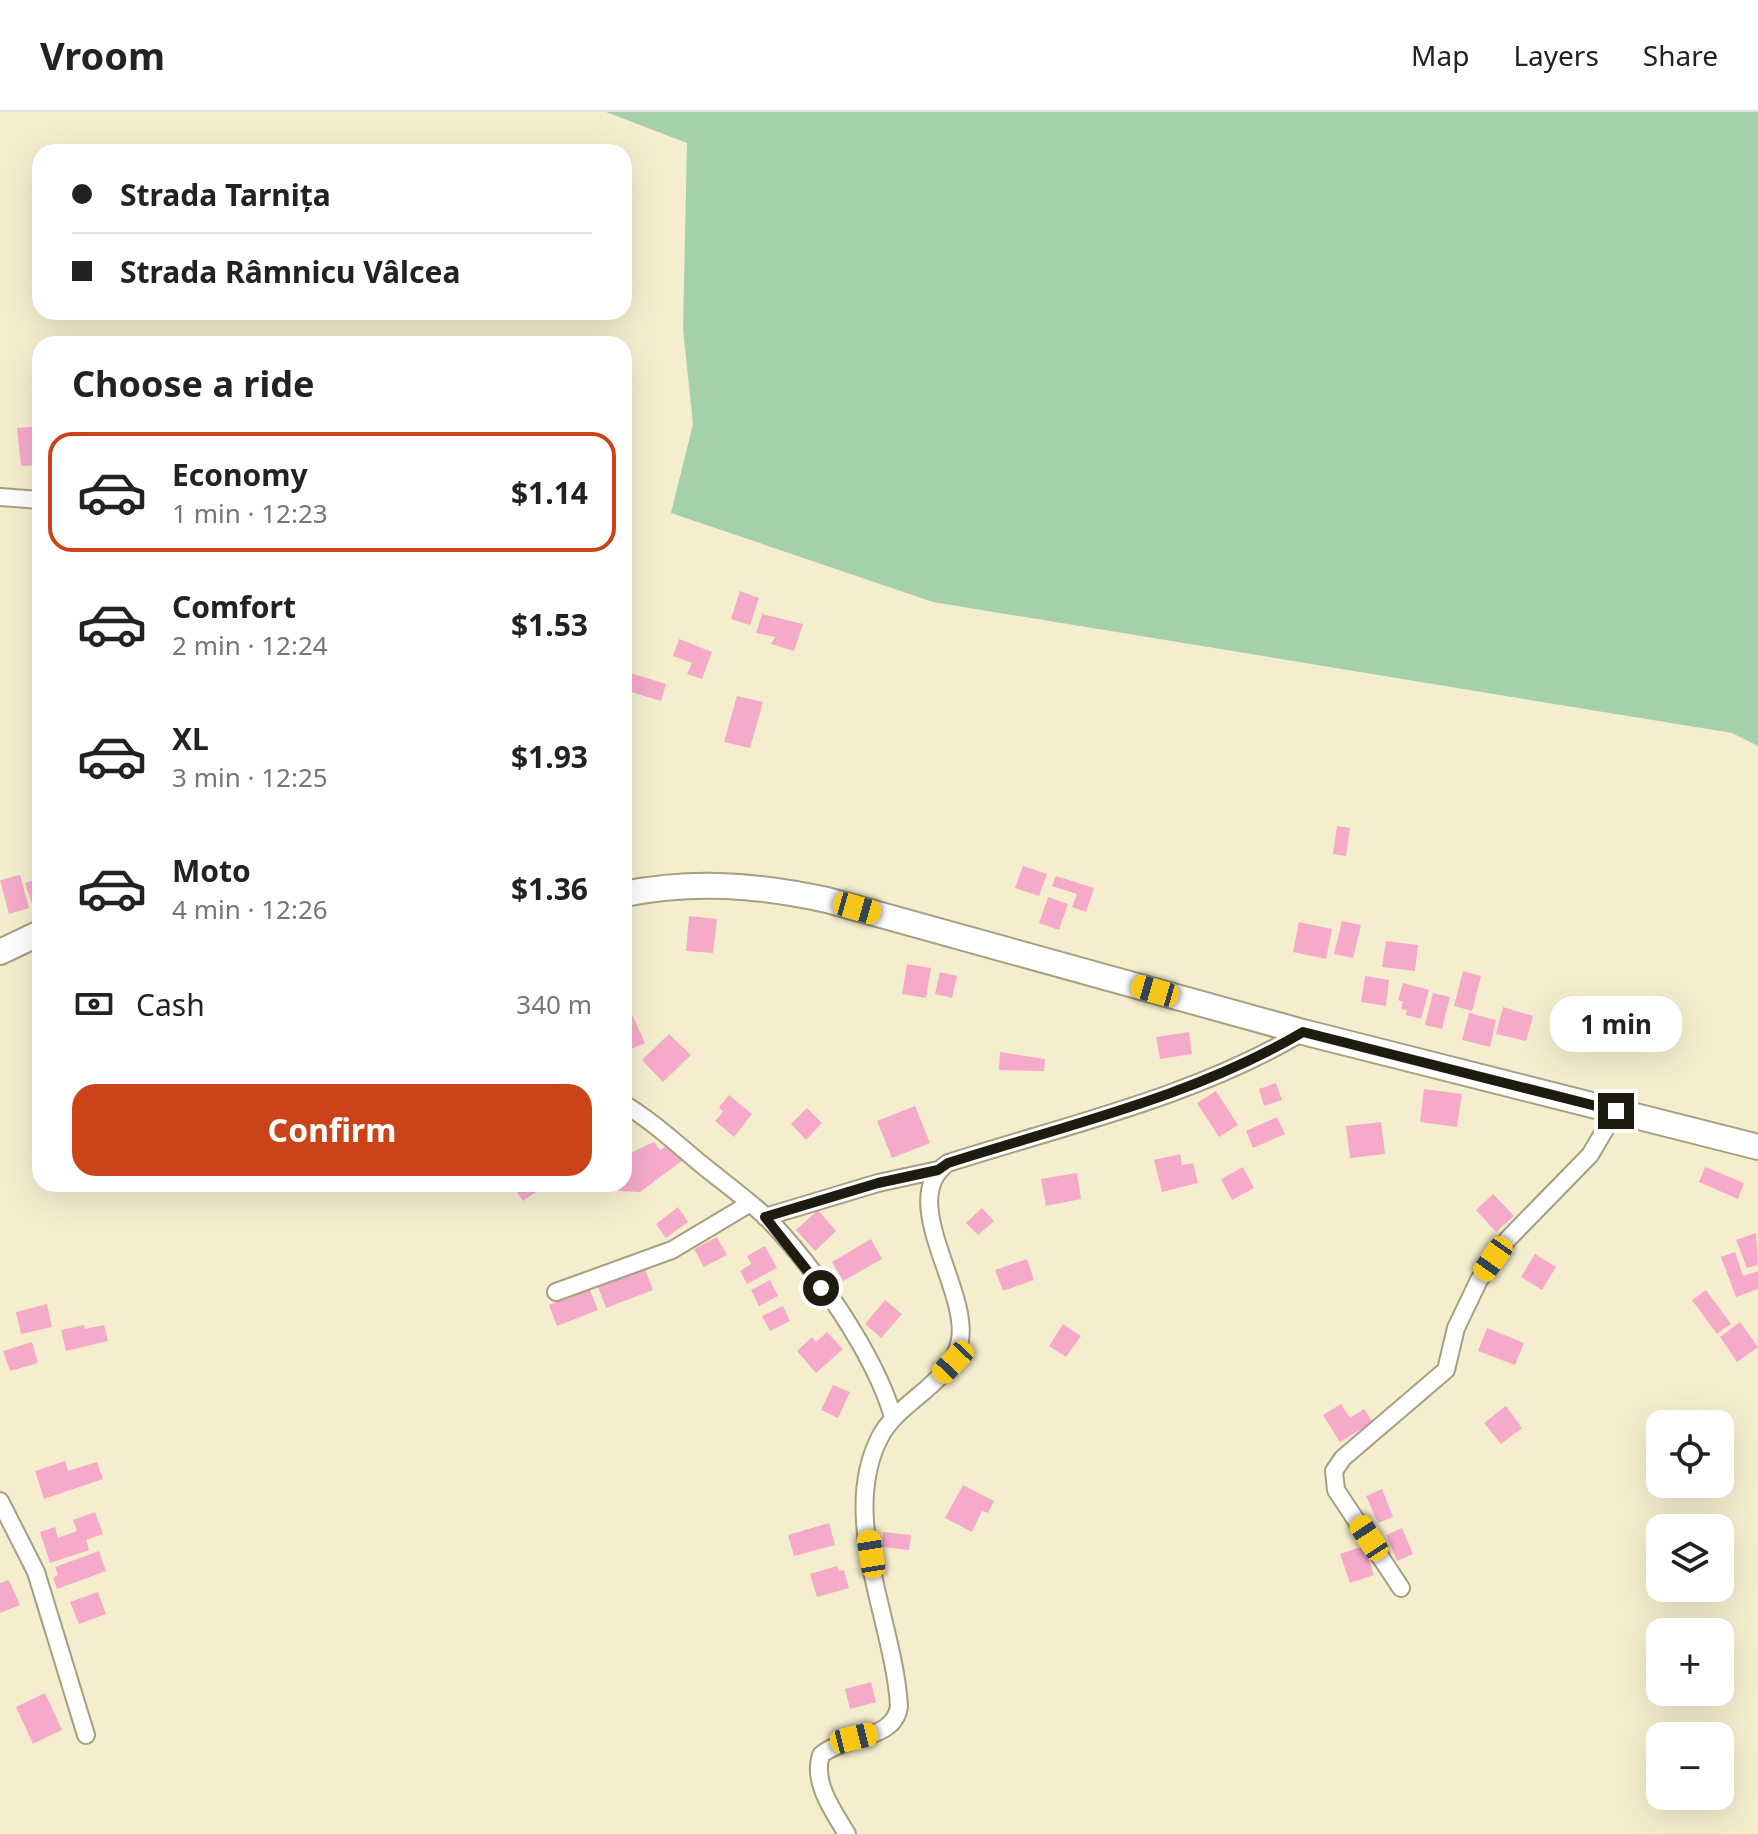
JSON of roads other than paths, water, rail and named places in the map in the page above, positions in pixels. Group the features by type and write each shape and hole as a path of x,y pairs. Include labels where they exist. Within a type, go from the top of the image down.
{"main road":[{"path":"632,893 709,884 791,892 1303,1032 1758,1147"},
{"path":"0,952 32,937"}],"street":[{"path":"0,497 32,499"},
{"path":"765,1217 878,1183 938,1170 948,1163 1179,1090 1270,1052 1303,1032"},
{"path":"632,1109 765,1217 790,1244 876,1368 893,1417"},
{"path":"1401,1588 1336,1490 1334,1471 1343,1458 1446,1370 1456,1328 1479,1280 1508,1239 1590,1155 1616,1111"},
{"path":"847,1834 822,1787 818,1772 821,1755 854,1738 888,1728 897,1717 899,1706 863,1498 872,1455 893,1417 953,1362 960,1339 959,1305 932,1223 927,1195 938,1170"},
{"path":"556,1292 672,1250 749,1204"},
{"path":"0,1501 36,1572 86,1735"}]}
